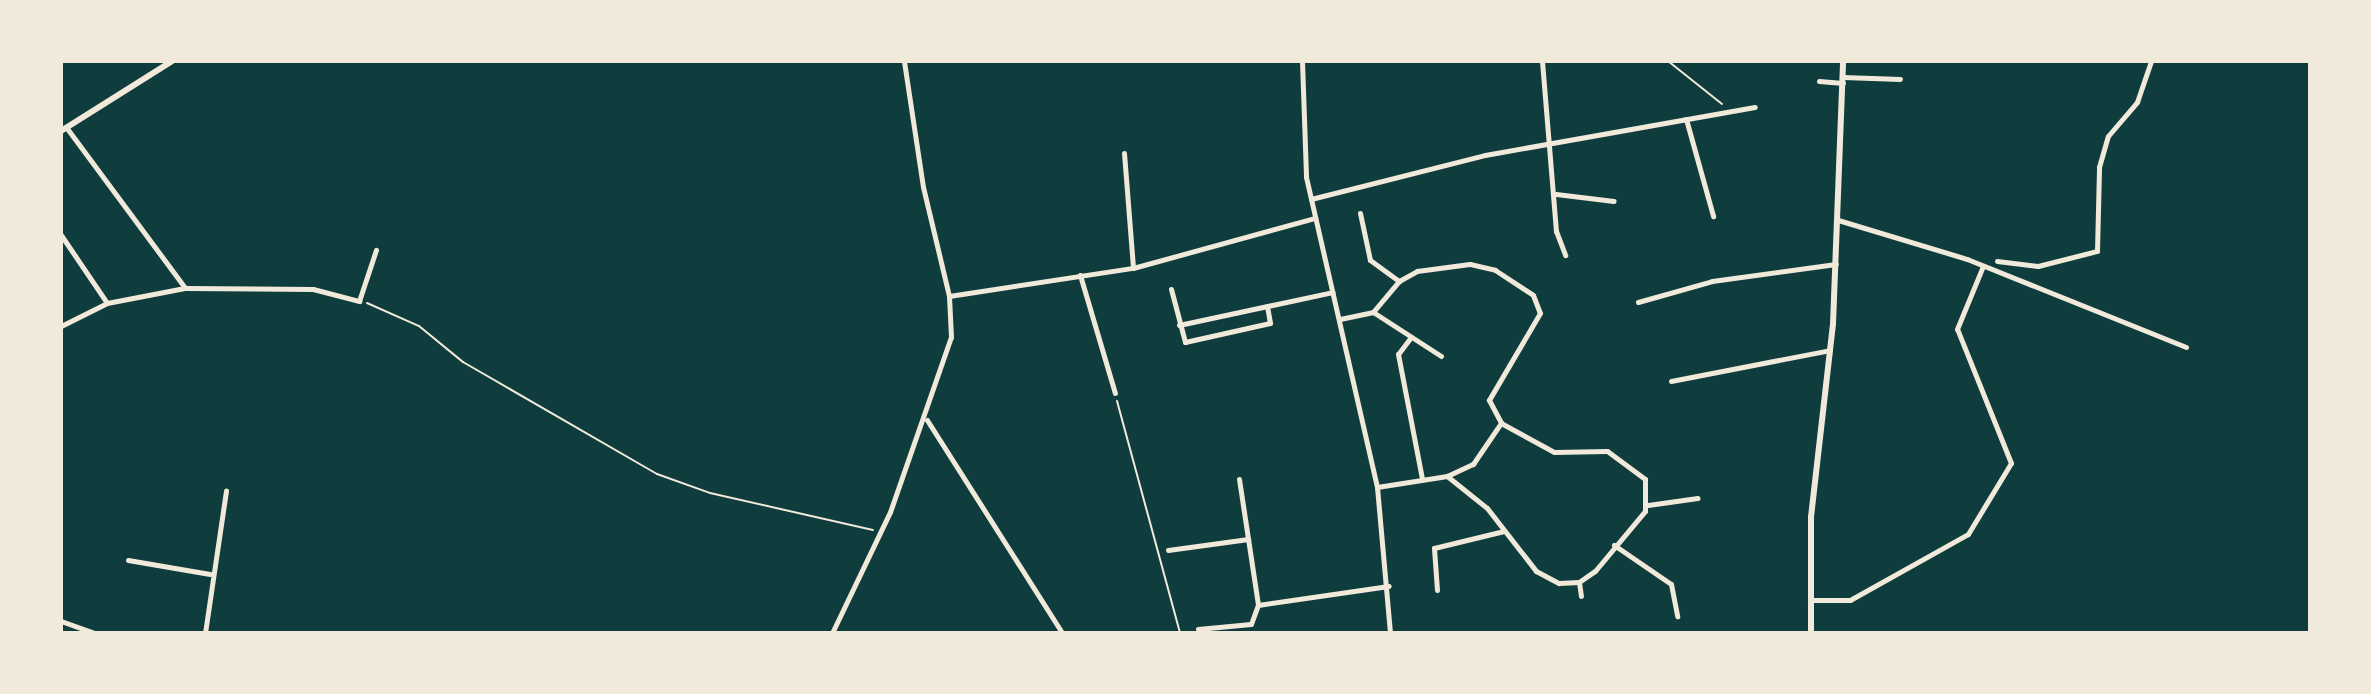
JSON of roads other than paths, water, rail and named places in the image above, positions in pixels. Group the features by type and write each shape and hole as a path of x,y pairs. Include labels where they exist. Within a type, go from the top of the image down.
{"street":[{"path":"172,61 64,129 185,288"},
{"path":"832,633 882,532 927,420 951,337 949,296 923,187 904,61"},
{"path":"1302,61 1311,199 1377,487 1389,586 1390,633"},
{"path":"1542,61 1556,194 1556,231 1565,255"},
{"path":"1811,633 1814,470 1836,264 1843,61"},
{"path":"1997,261 2038,266 2097,250 2102,157 2108,136 2137,102 2151,61"},
{"path":"1819,82 1900,79"},
{"path":"1311,199 1550,144 1755,107"},
{"path":"1686,119 1713,216"},
{"path":"1124,153 1133,268"},
{"path":"1556,194 1614,201"},
{"path":"1360,213 1370,260 1399,281"},
{"path":"949,296 1133,268 1315,218"},
{"path":"1838,220 1983,266 2186,347"},
{"path":"61,235 107,303"},
{"path":"61,327 107,303 185,288 313,289 359,301 376,250"},
{"path":"1340,319 1373,312 1399,281 1417,271 1470,264 1494,270 1532,295 1538,323 1489,400 1501,423 1554,452 1607,451 1645,479 1648,505"},
{"path":"1638,302 1712,281 1836,264"},
{"path":"1810,600 1850,600 1968,534 2011,463 1957,329 1983,266"},
{"path":"1080,275 1115,393"},
{"path":"1171,289 1185,342 1270,323 1267,306"},
{"path":"1180,325 1334,292"},
{"path":"1373,312 1441,356"},
{"path":"1411,337 1398,354 1422,479"},
{"path":"1671,381 1829,349"},
{"path":"927,420 1062,633"},
{"path":"1377,487 1447,476 1473,464 1501,423"},
{"path":"1447,476 1504,531 1536,571 1559,583 1579,582 1648,505 1698,498"},
{"path":"1198,629 1251,624 1258,605 1240,479"},
{"path":"205,633 210,574 226,491"},
{"path":"1437,590 1434,548 1504,531"},
{"path":"1168,550 1248,539"},
{"path":"1614,545 1671,584 1677,616"},
{"path":"128,560 210,574"},
{"path":"1579,582 1581,596"},
{"path":"1258,605 1389,586"},
{"path":"61,621 94,633"}]}
